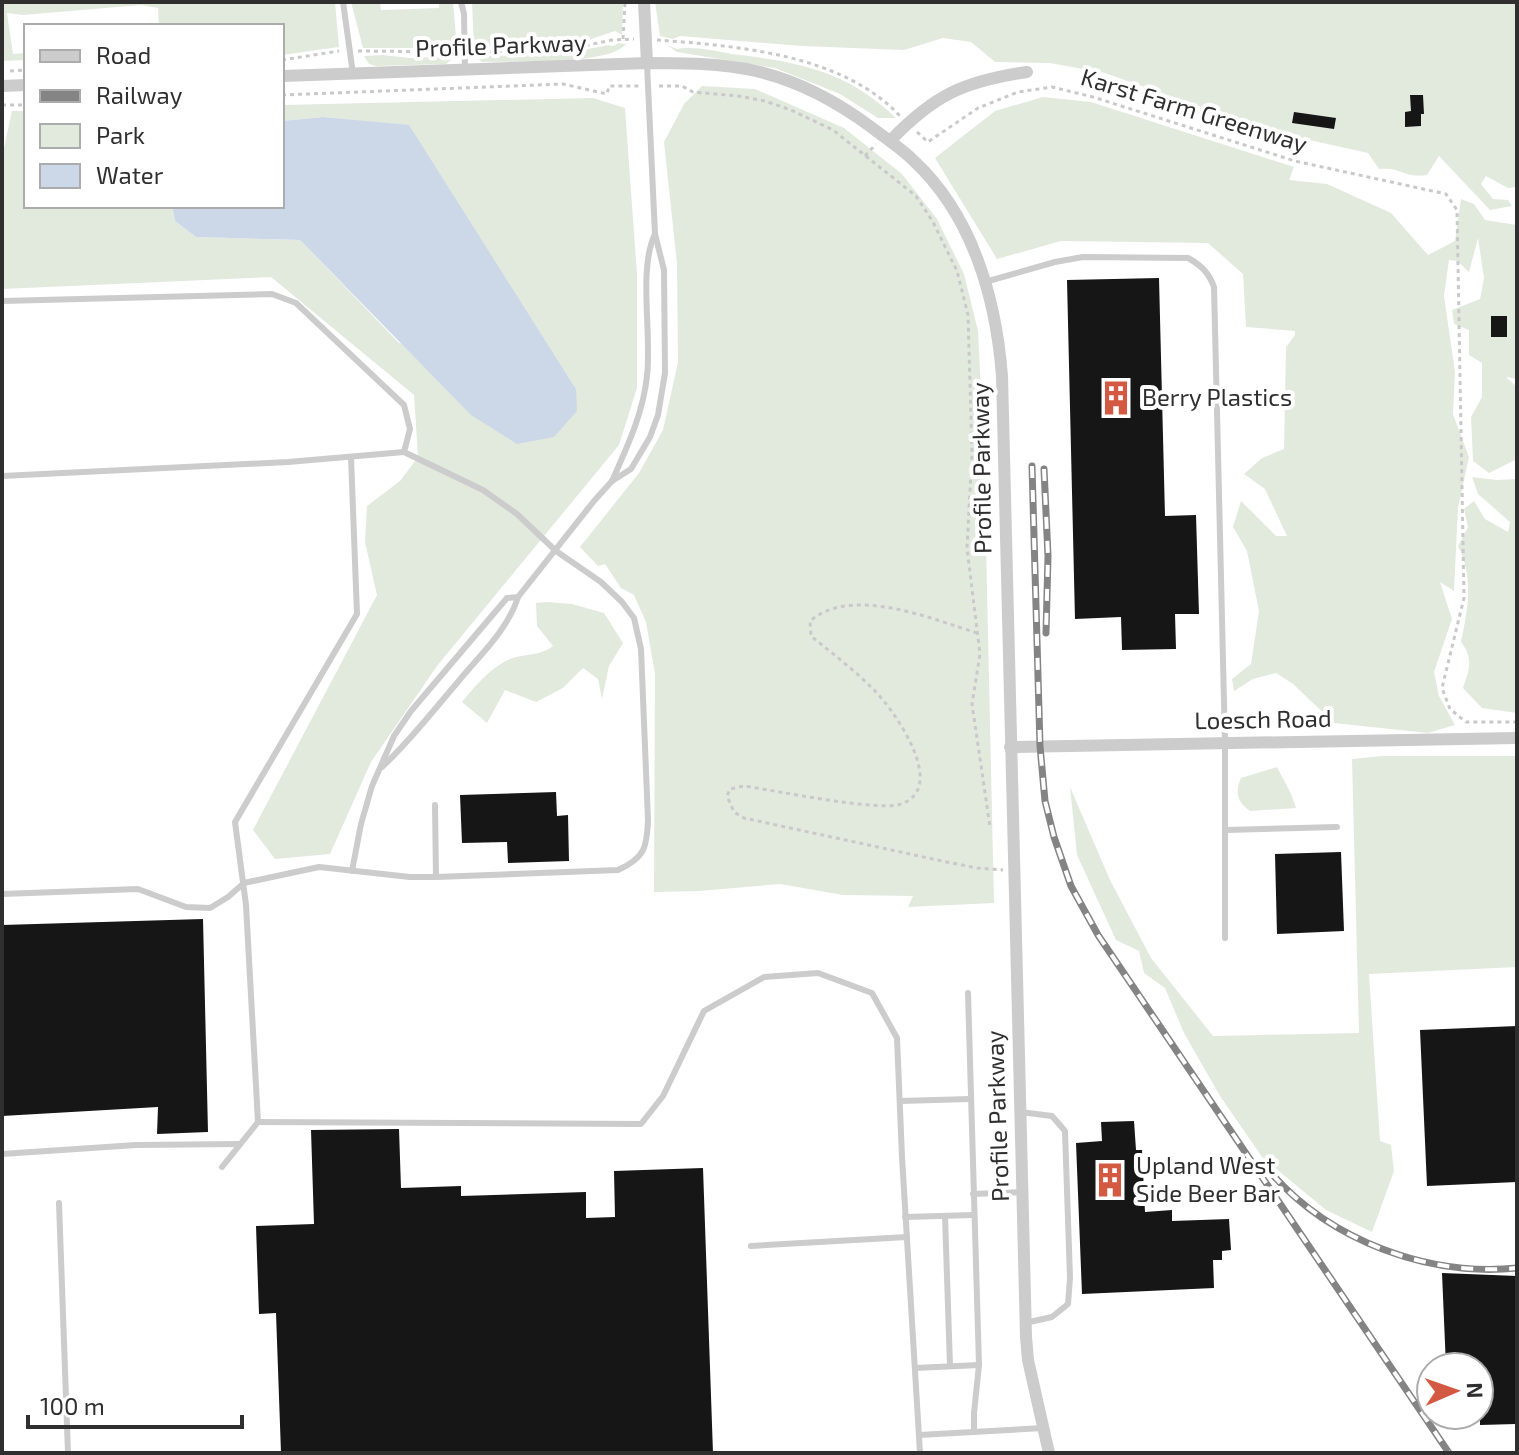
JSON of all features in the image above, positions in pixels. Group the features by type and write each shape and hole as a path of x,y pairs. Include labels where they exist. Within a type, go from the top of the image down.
{"street":[{"path":"644,2 647,63"},
{"name":"Profile Parkway","path":"284,76 647,63 698,63 755,71 808,87 848,110 915,161 953,210 973,248 996,319 1002,376 1025,1323 1028,1360 1049,1453"},
{"path":"890,141 907,123 946,93 984,80 1027,72"},
{"path":"2,86 24,85"},
{"name":"Loesch Road","path":"1010,747 1517,738"}],"lane":[{"path":"343,2 353,74"},
{"path":"461,2 465,70"},
{"path":"612,481 631,469 650,437 665,373 664,270 655,234 647,63"},
{"path":"352,871 372,786 382,767 488,646 514,612 518,597 612,481 643,403 649,342 648,248 655,234"},
{"path":"985,282 1083,257 1188,258 1198,263 1211,278 1214,287 1225,743 1225,938"},
{"path":"2,301 188,295 283,296 296,303 404,405 410,429 404,452"},
{"path":"2,476 404,452 483,490 517,514 556,551 601,582 634,618 641,649 647,841 641,856 618,870 436,877 319,867 244,883 210,908 186,907 138,889 2,894"},
{"path":"222,1167 258,1122 244,883 235,822 357,614 351,457"},
{"path":"382,767 385,752 411,711 507,598 518,597"},
{"path":"435,805 436,877"},
{"path":"1225,830 1337,827"},
{"path":"258,1122 641,1124 663,1096 704,1011 764,977 818,973 872,993 897,1038 920,1453"},
{"path":"968,993 979,1365 974,1432"},
{"path":"900,1101 970,1099"},
{"path":"1020,1112 1052,1116 1065,1131 1070,1278 1068,1304 1052,1317 1025,1323"},
{"path":"2,1154 136,1145 240,1144"},
{"path":"973,1194 1022,1192"},
{"path":"59,1203 68,1453"},
{"path":"905,1217 973,1215"},
{"path":"945,1216 950,1366"},
{"path":"751,1246 907,1237"},
{"path":"915,1368 979,1365"},
{"path":"919,1435 1043,1428"}],"path":[{"path":"623,39 625,2"},
{"name":"Karst Farm Greenway","path":"284,60 333,51 564,50 623,39 646,39 778,55 807,62 858,84 893,108 928,142 978,108 1018,92 1052,87 1295,161 1446,194 1457,210 1464,598 1442,688 1450,709 1466,722 1517,722"},
{"path":"2,71 24,70"},
{"path":"284,95 563,84 607,94"},
{"path":"686,90 765,101 833,130 916,196 933,222 957,271 968,315 972,453 967,548 980,654 972,704 990,827"},
{"path":"2,105 24,105"},
{"path":"977,633 884,606 836,609 818,614 810,621 811,636 876,692 914,749 922,777 917,792 901,804 875,806 744,786 730,789 727,796 734,812 744,818 977,868 1013,870"}],"green space":[{"path":"2,2 335,2 339,47 284,55 284,24 159,24 158,8 141,5 23,15 7,13 13,54 24,53 24,60 2,61"},
{"path":"351,2 380,2 381,10 439,8 439,2 453,2 457,48 363,48"},
{"path":"472,2 623,2 622,35 615,31 573,45 474,48"},
{"path":"655,2 1517,2 1517,187 1508,188 1486,176 1481,184 1493,199 1508,200 1512,206 1490,210 1439,156 1427,175 1379,169 1368,153 1269,131 1105,73 1050,63 995,62 971,42 943,38 904,50 680,36 673,39 660,36"},
{"path":"626,44 616,51 581,59 482,62 476,56 556,55"},
{"path":"667,45 677,49 704,49 779,61 820,71 859,89 896,118 878,118 840,94 775,68 677,52"},
{"path":"364,56 410,58 455,56 446,64 376,66 369,64"},
{"path":"702,86 755,89 844,128 902,174 937,219 964,274 978,331 984,454 994,903 908,907 913,896 843,895 780,884 654,892 655,674 646,622 634,595 621,588 605,564 598,566 580,547 639,473 663,430 678,362 677,264 664,142 684,104"},
{"path":"1043,97 1091,102 1294,167 1289,180 1327,184 1391,213 1428,255 1455,241 1461,199 1474,204 1485,220 1517,225 1517,379 1506,377 1517,387 1517,459 1489,473 1473,461 1471,417 1482,397 1482,363 1469,355 1469,330 1454,324 1452,310 1480,299 1484,278 1478,238 1469,272 1457,261 1449,260 1444,296 1455,372 1453,414 1469,457 1458,508 1454,591 1440,582 1452,619 1434,672 1439,696 1455,725 1428,733 1334,723 1293,684 1276,673 1253,679 1234,691 1232,679 1251,664 1259,611 1247,551 1233,527 1241,501 1276,536 1287,536 1265,489 1244,474 1262,458 1284,449 1286,347 1295,331 1246,327 1243,274 1208,243 1061,241 997,259 935,158 995,111"},
{"path":"593,98 625,108 637,274 637,388 619,445 437,666 371,762 330,854 275,859 253,830 377,595 365,542 367,506 400,481 418,457 414,395 271,277 2,289 2,157 12,111 24,111 24,208 172,208 175,221 196,237 300,240 399,343 576,389 409,126 323,117 284,121 284,105"},
{"path":"1472,477 1517,479 1517,713 1482,708 1463,688 1469,665 1468,654 1461,642 1468,594 1466,570 1458,546 1468,527 1464,509 1474,501 1485,519 1508,532 1510,522 1478,494"},
{"path":"536,603 572,604 604,613 623,643 609,666 602,699 598,679 583,668 563,688 536,702 505,690 487,723 462,702 500,664 516,657 540,653 553,646 537,626"},
{"path":"1382,756 1517,756 1517,967 1369,974 1380,1141 1391,1145 1394,1171 1372,1232 1326,1210 1262,1157 1220,1096 1184,1033 1165,988 1144,973 1139,951 1116,940 1077,855 1070,787 1110,880 1151,958 1213,1036 1359,1033 1352,759"},
{"path":"1277,767 1296,808 1250,811 1238,796 1241,778"}],"water":[{"path":"323,117 409,125 576,389 577,411 554,437 517,444 471,415 300,240 196,237 175,221 172,208 284,208 284,121"}],"building":[{"path":"1410,95 1423,95 1421,126 1405,127 1405,112 1411,111"},
{"path":"1294,112 1336,118 1334,129 1292,123"},
{"name":"Berry Plastics","path":"1159,278 1165,516 1196,515 1199,614 1175,614 1176,649 1122,650 1121,617 1075,619 1067,280"},
{"path":"1491,316 1507,316 1507,337 1491,337"},
{"path":"556,792 557,816 568,815 569,861 508,863 507,842 462,843 460,795"},
{"path":"1341,852 1344,931 1277,934 1275,854"},
{"path":"203,919 208,1132 157,1134 158,1107 2,1116 2,925"},
{"path":"1517,1026 1517,1182 1427,1186 1420,1030"},
{"name":"Upland West Side Beer Bar","path":"1134,1121 1136,1150 1142,1150 1145,1212 1172,1210 1172,1221 1229,1219 1231,1250 1222,1251 1222,1260 1213,1260 1214,1288 1082,1294 1076,1143 1102,1141 1101,1122"},
{"path":"399,1129 401,1188 461,1186 461,1196 586,1192 586,1218 615,1217 614,1171 703,1168 713,1453 281,1453 276,1313 259,1314 256,1226 314,1224 311,1130"},
{"path":"1442,1273 1517,1276 1516,1424 1495,1425 1495,1351 1445,1351"}],"railway":[{"path":"1032,466 1040,746 1045,801 1071,886 1098,935 1449,1453"},
{"path":"1044,469 1048,556 1046,633"},
{"path":"1272,1174 1296,1198 1323,1218 1352,1236 1384,1250 1450,1267 1517,1268"}],"place":[{"name":"Berry Plastics","path":"1116,398"},
{"name":"Upland West Side Beer Bar","path":"1110,1180"}]}
